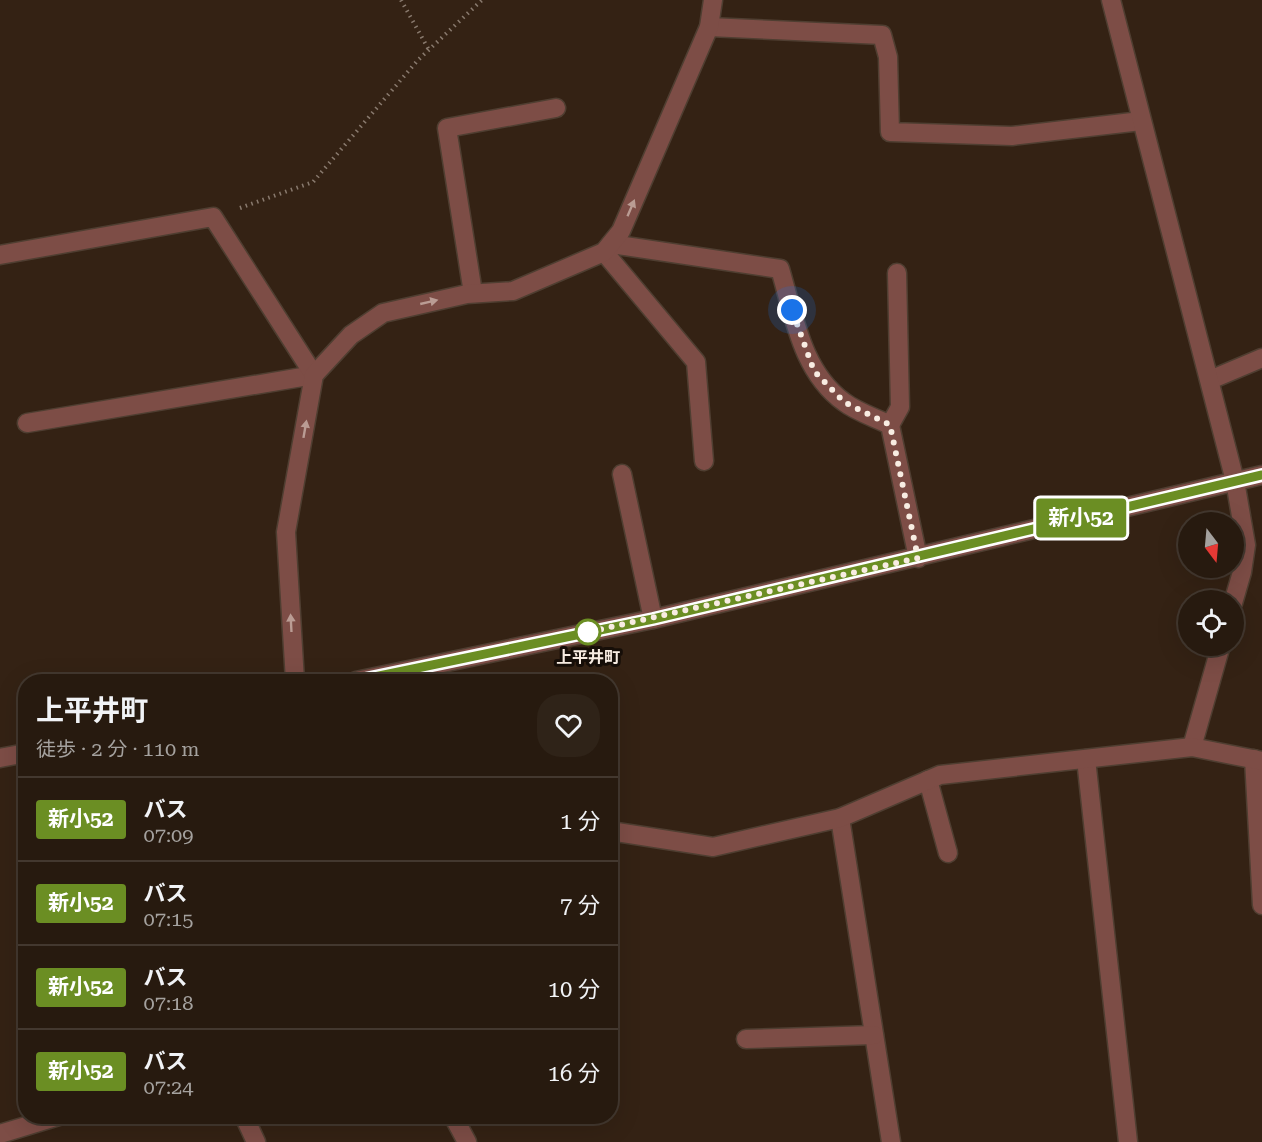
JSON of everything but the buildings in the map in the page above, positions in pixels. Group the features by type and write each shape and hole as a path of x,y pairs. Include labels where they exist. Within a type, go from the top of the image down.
{"street":[{"path":"295,674 286,532 314,375 351,336 383,313 473,293 513,291 607,248 621,231 709,27 713,0"},
{"path":"1111,0 1235,481 1246,545 1236,590"},
{"path":"709,27 882,35 888,57 890,132 1012,136 1142,121"},
{"path":"473,293 447,128 556,108"},
{"path":"0,255 213,218 314,375"},
{"path":"607,248 780,269 798,331 814,371 844,402 890,425"},
{"path":"607,248 696,362 704,461"},
{"path":"897,273 900,407 890,425 918,558"},
{"path":"1210,380 1262,358"},
{"path":"27,423 314,375"},
{"path":"622,474 653,619"},
{"path":"390,674 653,619 1262,475"},
{"path":"1192,747 1218,656"},
{"path":"618,832 712,847 840,818 940,775 1192,747 1258,760 1262,905"},
{"path":"0,759 18,755"},
{"path":"1086,759 1128,1142"},
{"path":"928,780 948,853"},
{"path":"840,818 891,1142"},
{"path":"746,1039 874,1035"},
{"path":"0,1134 33,1124"},
{"path":"248,1124 256,1142"},
{"path":"457,1124 467,1142"}],"path":[{"path":"401,0 429,50"},
{"path":"213,218 313,182 429,50 482,0"}],"bus line":[{"name":"新小52","path":"389,674 653,619 1262,475"}],"place":[{"name":"上平井町","path":"588,632"}],"route":[{"path":"588,632 584,633 918,558 890,425 844,402 814,371 792,310"}]}
